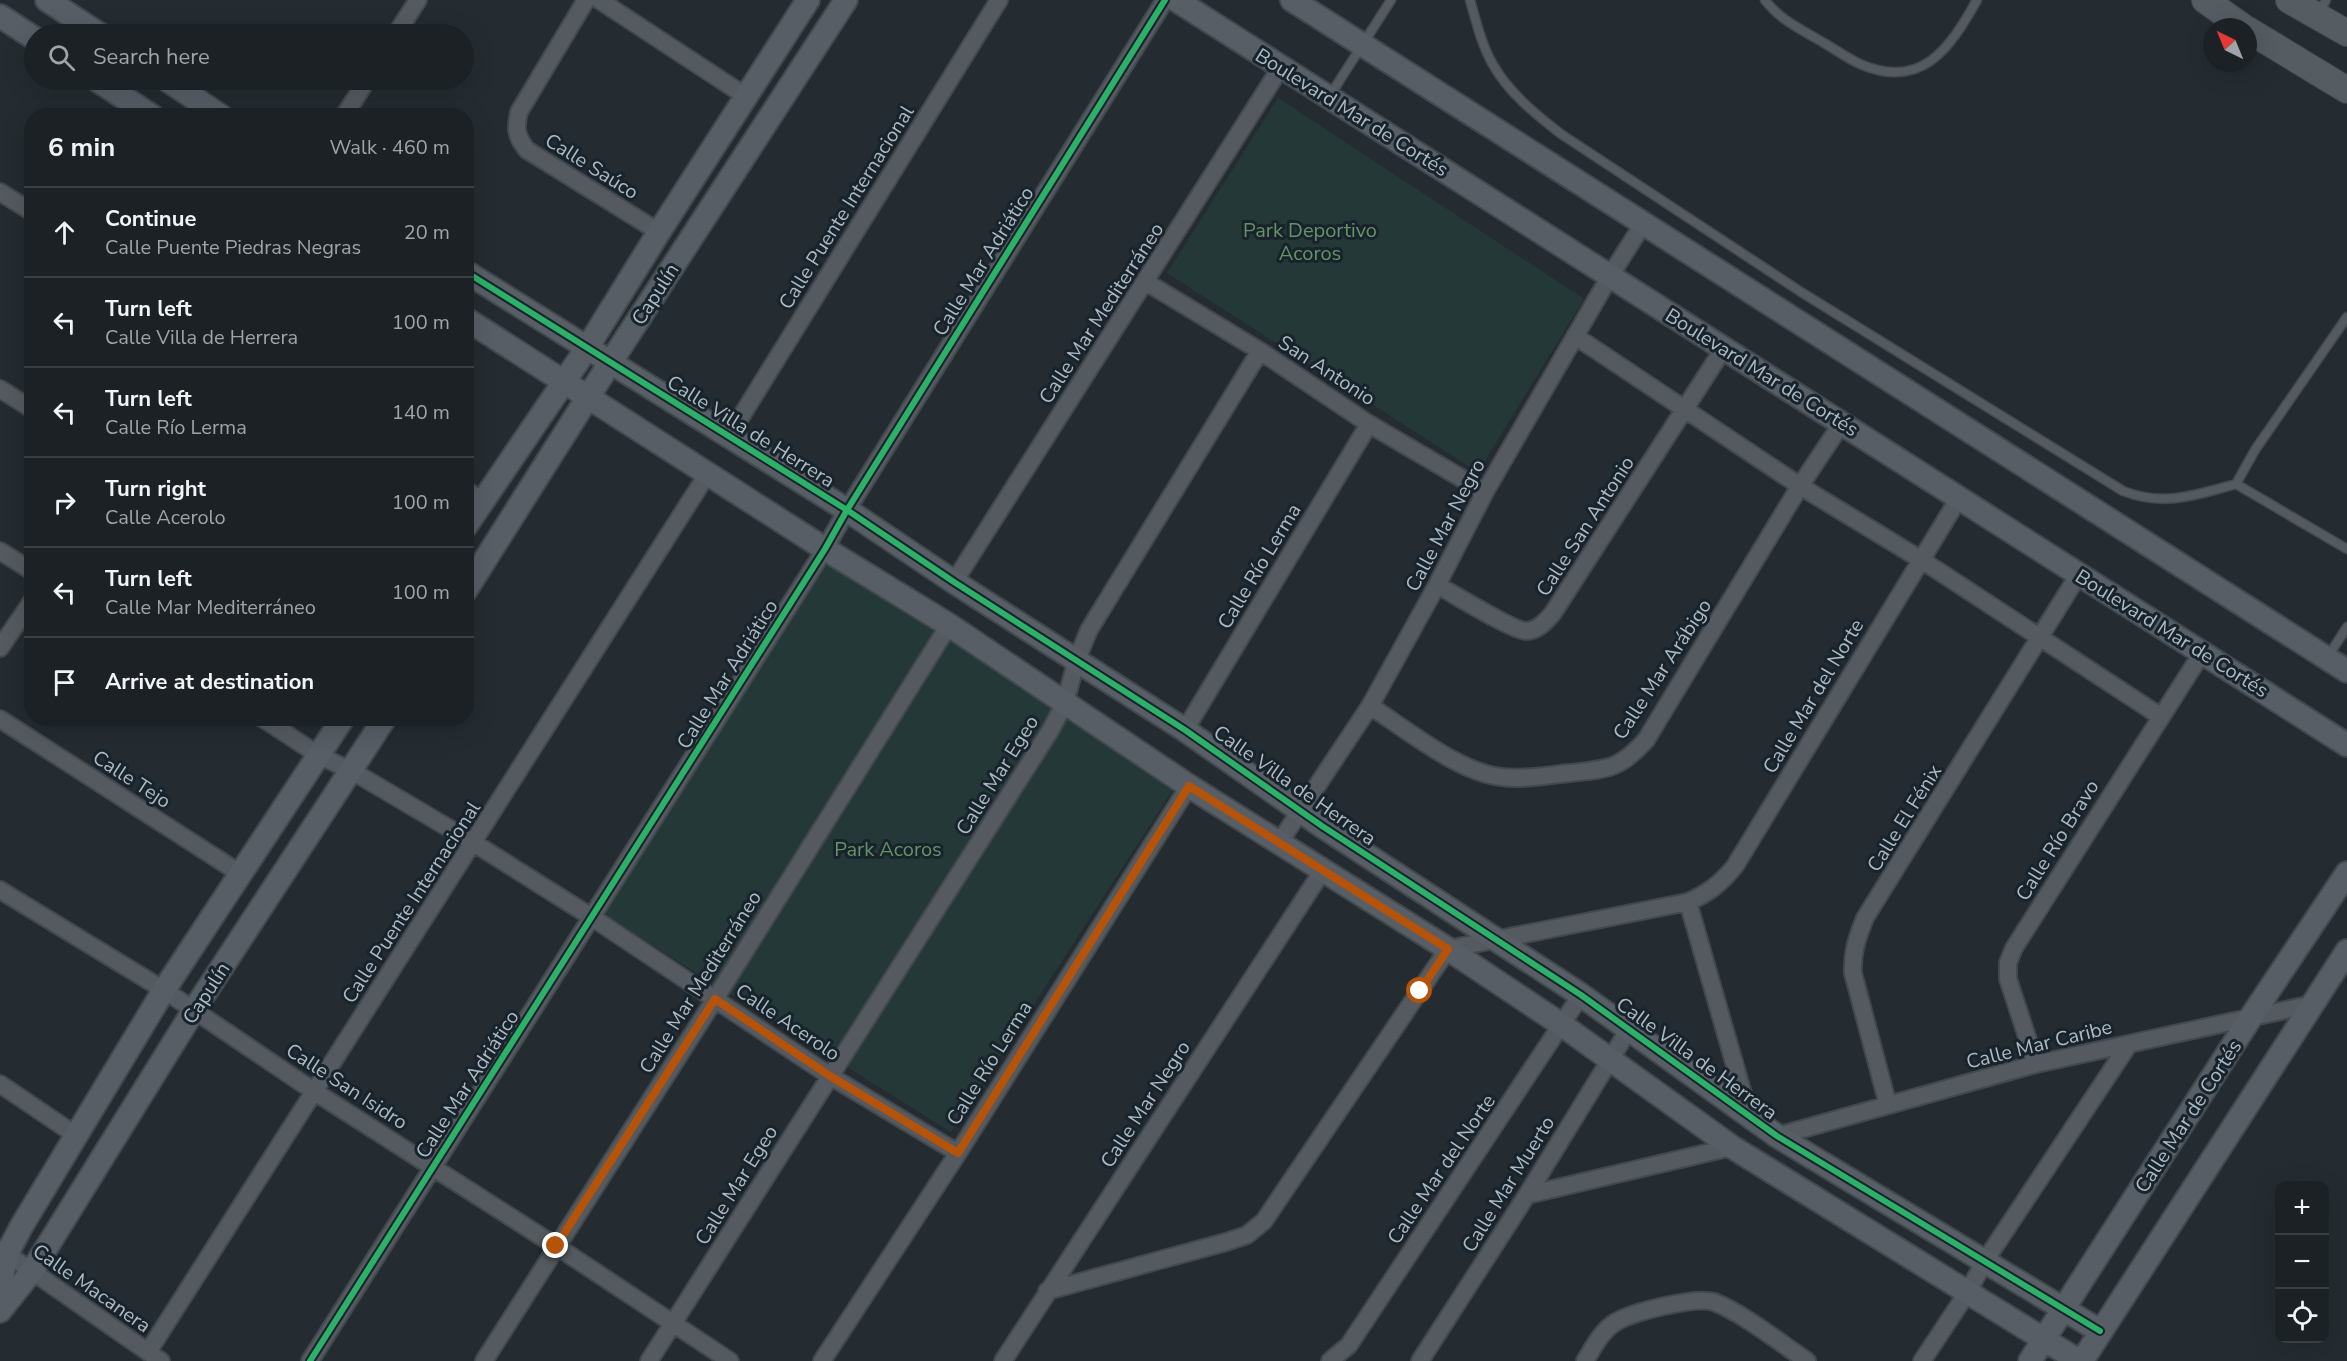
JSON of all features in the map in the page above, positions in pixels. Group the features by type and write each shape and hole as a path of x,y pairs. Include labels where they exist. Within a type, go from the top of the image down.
{"main road":[{"path":"2289,0 2322,8 2347,33"},
{"path":"2257,35 2347,90"}],"street":[{"path":"47,0 84,24"},
{"path":"402,24 417,0"},
{"name":"Calle Saúco","path":"586,0 519,112 516,126 518,138 527,150 659,232"},
{"path":"599,0 747,97"},
{"name":"Capulín","path":"475,496 587,348 808,0"},
{"name":"Capulín","path":"474,577 588,397 846,0"},
{"name":"Calle Puente Internacional","path":"729,436 999,0"},
{"name":"Calle Mar Adriático","path":"310,1361 825,549 847,510 1165,0"},
{"name":"Boulevard Mar de Cortés","path":"1176,0 2347,745"},
{"path":"1292,0 2347,671"},
{"path":"0,16 24,32"},
{"name":"Calle Mar Mediterráneo","path":"954,582 1281,67"},
{"path":"112,90 140,108"},
{"path":"182,90 209,108"},
{"path":"349,108 361,90"},
{"path":"0,192 24,207"},
{"name":"Calle Mar Negro","path":"1279,843 1370,706 1485,492 1610,276 1643,224"},
{"name":"Calle Villa de Herrera","path":"474,277 847,510 954,582 1185,730 1300,810 1581,995 1777,1137 2100,1331"},
{"name":"San Antonio","path":"1146,282 1260,351 1369,424 1485,492"},
{"path":"474,324 825,549 949,625 1189,786 1448,949 1562,1025 1732,1147 2081,1361 2347,951"},
{"path":"1575,336 1800,486 1920,559 2160,717"},
{"name":"Calle San Antonio","path":"1437,585 1510,625 1526,631 1538,628 1553,613 1724,348"},
{"name":"Calle Mar Egeo","path":"649,1361 1050,731 1065,703 1077,660 1089,630 1260,351"},
{"path":"0,389 24,404"},
{"name":"Calle Mar Arábigo","path":"1370,706 1475,771 1521,778 1605,769 1622,764 1646,740 1800,486 1842,423"},
{"name":"Calle Río Lerma","path":"1185,730 1369,424"},
{"name":"Calle Puente Internacional","path":"154,1356 315,1092 708,473"},
{"name":"Calle Mar del Norte","path":"1448,949 1688,902 1706,894 1720,884 1735,866 1959,498"},
{"path":"0,551 24,566"},
{"name":"Calle El Fénix","path":"1888,1105 1853,974 1852,955 1856,940 1865,918 2079,574"},
{"path":"0,648 24,613"},
{"name":"Calle Mar Mediterráneo","path":"484,1361 715,999 949,625"},
{"name":"Calle Río Bravo","path":"2036,1064 2008,979 2008,963 2014,948 2202,653"},
{"name":"Calle Tejo","path":"0,719 241,874"},
{"path":"274,726 320,756"},
{"name":"Capulín","path":"0,1286 3,1251 21,1227 164,990 338,726"},
{"name":"Capulín","path":"0,1311 32,1271 194,1010 380,726"},
{"name":"Calle Acerolo","path":"320,756 352,771 474,843 592,918 830,1076 958,1153"},
{"name":"Calle Río Lerma","path":"822,1361 958,1153 1189,786"},
{"name":"Calle Mar Negro","path":"1003,1361 1323,870"},
{"name":"Calle Mar de Cortés","path":"2030,1361 2251,1017 2347,873"},
{"name":"Calle San Isidro","path":"0,890 164,990 315,1092 556,1246 730,1361"},
{"path":"1688,902 1750,1118"},
{"path":"1047,1291 1226,1242 1247,1235 1264,1221 1448,949"},
{"name":"Calle Mar del Norte","path":"1329,1361 1349,1345 1581,995"},
{"name":"Calle Mar Caribe","path":"1777,1137 2036,1064 2313,1004"},
{"name":"Calle Mar Muerto","path":"1420,1361 1527,1195 1629,1029"},
{"path":"1922,1361 1967,1293 1985,1261 2129,1044"},
{"path":"0,1084 77,1136"},
{"path":"1527,1195 1732,1147"},
{"name":"Calle Macanera","path":"3,1251 154,1356"},
{"path":"1585,1361 1599,1339 1615,1322 1699,1300 1713,1302 1730,1311 1807,1361"}],"lane":[{"path":"1329,97 1391,0"},
{"path":"1470,0 1480,35 1492,63 1510,88 1536,114 1561,134 1801,292 2123,491 2142,499 2185,498 2236,484 2255,450 2347,317"},
{"path":"1765,0 1776,14 1860,64 1887,71 1903,72 1923,67 1938,57 1957,36 1977,0"},
{"path":"2236,484 2347,549"},
{"path":"2327,658 2347,627"}],"green space":[{"name":"Park Deportivo Acoros","path":"1278,98 1584,299 1478,472 1167,273"},
{"name":"Park Acoros","path":"830,562 1176,785 951,1132 601,913 818,575"}],"cycle path":[{"path":"310,1361 825,549 847,510 1165,0"},
{"path":"474,277 847,510 954,582 1185,730 1322,826 1581,995 1777,1136 2100,1331"}],"route":[{"path":"556,1246 715,999 830,1076 958,1153 1189,786 1448,949 1420,991"}]}
